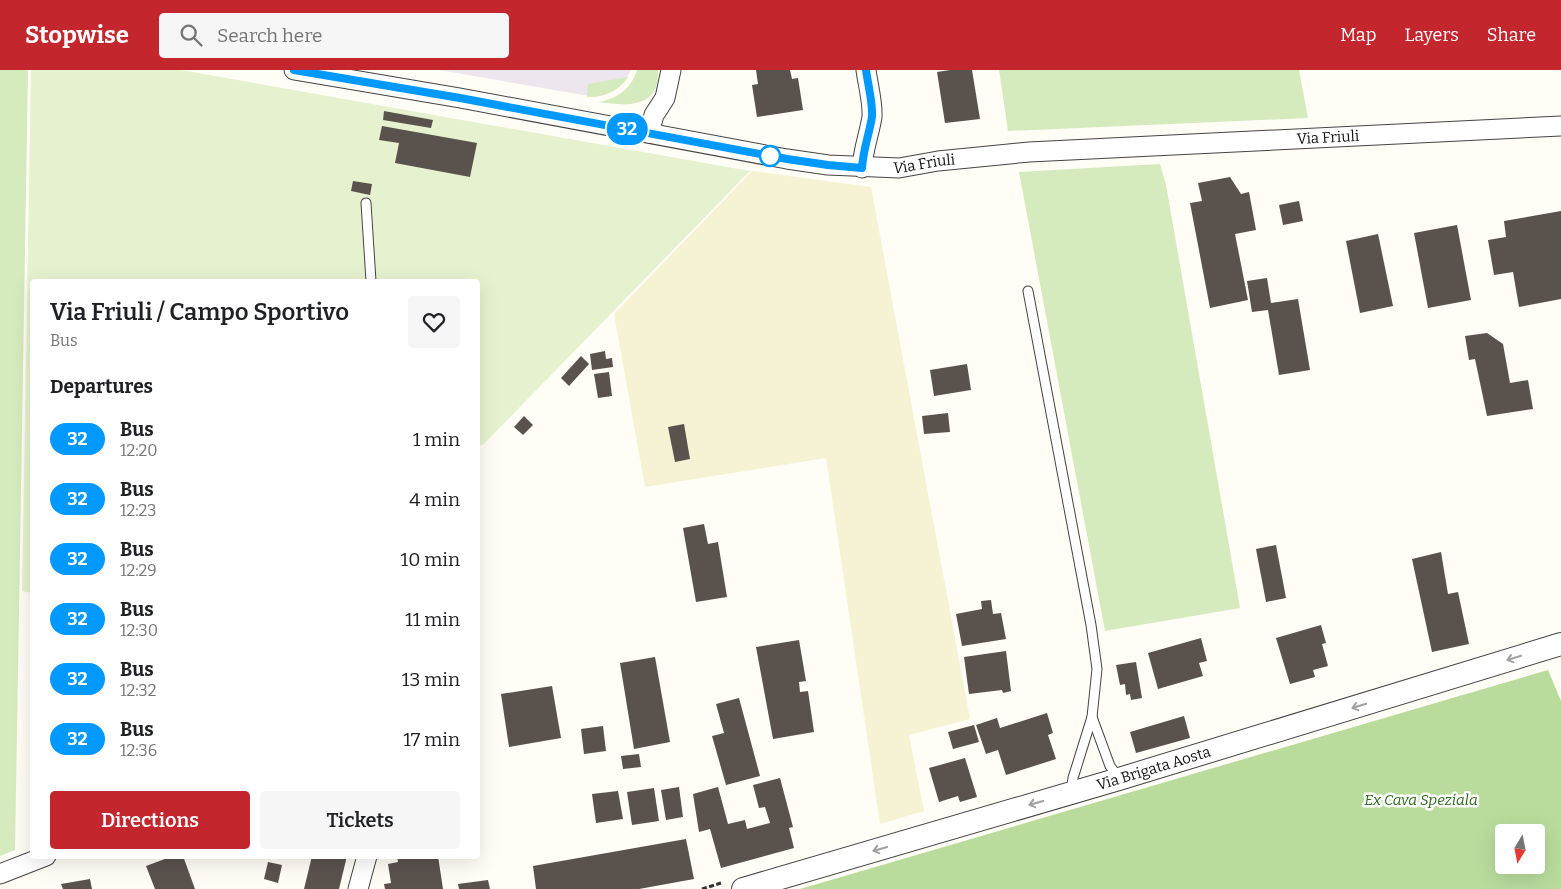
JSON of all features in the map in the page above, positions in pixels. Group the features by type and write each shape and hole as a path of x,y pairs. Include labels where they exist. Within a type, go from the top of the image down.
{"street":[{"name":"Via Friuli","path":"294,70 787,159 862,168 899,168 938,161 1029,152 1561,126"},
{"path":"649,133 654,115 665,98 671,70"},
{"path":"862,168 862,153 868,141 872,115 866,70"},
{"name":"Via Brigata Aosta","path":"743,889 1119,779 1561,644"},
{"path":"0,874 38,859"},
{"path":"358,889 366,859"}],"lane":[{"path":"366,203 370,279"},
{"path":"1028,291 1097,669 1092,717 1073,778 1071,793"},
{"path":"1092,717 1110,766 1119,779"}],"shaded area":[{"path":"439,70 631,70 625,81 616,89 595,97"},
{"path":"752,171 871,187 970,719 909,735 924,811 880,824 826,458 645,487 614,314"}],"green space":[{"path":"0,70 28,70 15,850 0,856"},
{"path":"31,70 181,70 750,171 480,446 480,279 30,279 30,593 22,591"},
{"path":"637,70 658,70 657,83 653,92 647,98 630,104 599,102 623,92"},
{"path":"999,70 1299,70 1308,118 1008,131"},
{"path":"628,77 610,93 587,97 588,84"},
{"path":"1160,164 1166,185 1240,608 1105,631 1019,172"},
{"name":"Ex Cava Speziala","path":"1548,670 1561,701 1561,889 800,889"}],"building":[{"path":"756,70 790,70 792,79 798,78 803,110 757,117 752,85 758,84"},
{"path":"972,70 980,119 945,123 937,72"},
{"path":"384,111 433,120 431,128 383,120"},
{"path":"382,126 477,143 470,177 395,163 399,143 379,140"},
{"path":"1230,177 1241,194 1249,192 1256,230 1235,234 1248,300 1210,308 1190,203 1202,201 1198,183"},
{"path":"353,181 372,184 370,195 351,191"},
{"path":"1299,201 1303,221 1283,225 1279,205"},
{"path":"1561,211 1561,299 1519,307 1513,272 1494,275 1488,240 1506,237 1504,221"},
{"path":"1457,225 1471,300 1428,308 1414,233"},
{"path":"1378,234 1393,306 1360,313 1346,241"},
{"path":"1267,278 1271,303 1298,299 1310,370 1279,375 1268,310 1252,312 1247,281"},
{"path":"1487,333 1503,344 1510,383 1528,380 1533,409 1487,416 1475,359 1469,360 1465,336"},
{"path":"605,351 606,359 612,358 613,367 592,370 590,354"},
{"path":"581,356 589,364 569,386 561,378"},
{"path":"967,364 971,390 934,396 930,370"},
{"path":"609,372 612,396 598,398 594,374"},
{"path":"948,413 950,432 924,434 922,416"},
{"path":"524,416 533,425 523,435 514,427"},
{"path":"684,424 690,459 675,462 668,427"},
{"path":"704,524 708,544 718,542 727,597 696,602 683,528"},
{"path":"1276,545 1286,598 1266,602 1256,549"},
{"path":"1441,552 1448,594 1458,592 1469,644 1432,652 1412,559"},
{"path":"991,600 993,614 1001,613 1006,639 962,646 956,614 982,609 981,601"},
{"path":"1321,625 1326,643 1322,644 1328,666 1313,670 1315,677 1290,684 1276,638"},
{"path":"1201,638 1207,661 1199,663 1203,676 1158,689 1148,653"},
{"path":"799,640 806,681 799,682 800,692 808,691 814,732 773,739 756,647"},
{"path":"1006,651 1011,691 1003,693 1002,690 969,694 964,657"},
{"path":"655,657 670,742 634,749 620,663"},
{"path":"1136,662 1142,698 1131,700 1130,694 1126,695 1125,684 1120,685 1116,665"},
{"path":"552,686 561,738 509,747 501,694"},
{"path":"739,698 760,776 726,785 712,736 724,733 716,704"},
{"path":"1047,713 1053,733 1048,735 1056,759 1006,775 998,750 986,754 976,725 997,718 1000,728"},
{"path":"1184,716 1190,738 1136,753 1130,732"},
{"path":"974,725 979,742 953,749 948,732"},
{"path":"603,726 606,751 584,754 581,729"},
{"path":"639,754 641,767 623,769 621,756"},
{"path":"965,758 977,797 960,802 958,796 939,802 929,768"},
{"path":"780,778 793,827 789,828 794,848 721,868 710,829 699,832 693,794 718,787 728,824 745,820 747,829 770,823 765,807 759,808 753,785"},
{"path":"679,787 683,817 666,820 661,790"},
{"path":"654,788 659,821 632,825 627,792"},
{"path":"618,791 623,819 596,823 592,794"},
{"path":"686,839 694,879 639,889 536,889 533,866"},
{"path":"165,859 184,859 195,889 155,889 146,866"},
{"path":"311,859 346,859 339,889 304,889"},
{"path":"398,859 438,859 443,889 385,889 384,884 391,883 388,864 398,862"},
{"path":"268,862 282,865 278,883 264,879"},
{"path":"90,879 92,889 63,889 61,884"},
{"path":"488,880 490,889 459,889 458,884"}],"bus line":[{"name":"32","path":"294,70 460,98 787,159 862,168 862,153 868,141 872,115 866,70"}]}
